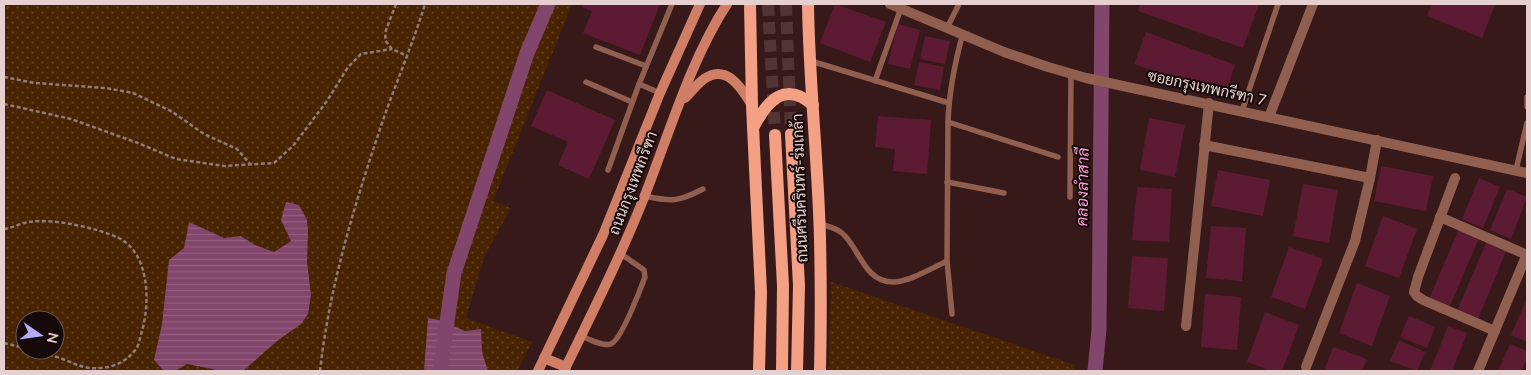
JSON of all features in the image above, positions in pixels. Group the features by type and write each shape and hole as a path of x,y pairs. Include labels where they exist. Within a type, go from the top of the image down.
{"main road":[{"name":"ถนนกรุงเทพกรีฑา","path":"538,371 603,235 660,93 700,4"},
{"name":"ถนนกรุงเทพกรีฑา","path":"565,369 621,254 701,53 727,4"},
{"path":"750,4 752,106 761,292 759,371"},
{"name":"ถนนศรีนครินทร์-ร่มเกล้า","path":"808,4 809,60 819,224 820,371"},
{"path":"680,103 705,78 720,74 733,79 752,106"},
{"path":"753,128 762,110 769,102 778,97 784,95 801,96 813,105"},
{"name":"ถนนศรีนครินทร์-ร่มเกล้า","path":"792,134 799,286 797,371"},
{"name":"ถนนศรีนครินทร์-ร่มเกล้า","path":"775,135 783,286 782,371"},
{"path":"544,358 565,369"}],"street":[{"name":"ซอยกรุงเทพกรีฑา 7","path":"890,4 1004,52 1086,78 1527,173"},
{"path":"1269,117 1313,4"},
{"path":"1186,326 1209,103"},
{"path":"1306,367 1355,241 1377,140"},
{"path":"1204,145 1370,178"},
{"path":"1455,178 1414,292 1423,300 1495,331"},
{"path":"1440,217 1527,255 1478,371"}],"lane":[{"path":"608,170 632,102 672,4"},
{"path":"947,28 959,4"},
{"path":"1242,111 1278,4"},
{"path":"875,81 901,8"},
{"path":"952,314 947,261 948,122 956,56 962,33"},
{"path":"596,47 646,66"},
{"path":"809,60 949,103"},
{"path":"1070,197 1071,73"},
{"path":"586,82 632,102"},
{"path":"639,84 660,93"},
{"path":"1527,97 1527,107"},
{"path":"948,122 1058,157"},
{"path":"1516,170 1527,123"},
{"path":"948,182 1004,193"},
{"path":"645,196 668,201 684,199 703,189"},
{"path":"819,224 840,231 865,266 882,280 893,282 913,277 947,261"},
{"path":"581,336 606,344 611,344 620,336 645,277 644,270 621,254"}],"path":[{"path":"396,4 386,30 385,40 392,49 407,56"},
{"path":"320,371 338,264 379,132 425,4"},
{"path":"4,104 72,119 176,159 224,166 274,163 293,146 327,101 348,67 361,54 392,49"},
{"path":"4,76 35,83 98,87 133,93 171,111 204,134 237,149 250,164"},
{"path":"4,229 38,221 88,226 120,239 133,250 144,273 148,300 145,321 137,348 124,362 101,368 84,368 64,360"}],"shaded area":[{"path":"4,4 572,4 493,201 511,208 484,257 466,318 532,342 517,371 4,371"},
{"path":"286,202 299,205 307,220 307,262 311,295 308,314 301,324 277,341 243,371 222,371 187,364 175,371 164,371 154,360 162,324 169,260 184,248 189,222 224,238 241,236 255,245 274,252 291,241 281,220"},
{"path":"831,282 1075,365 1074,371 828,371"},
{"path":"428,318 439,320 465,331 481,329 482,352 488,371 424,371"}],"building":[{"path":"583,4 660,4 640,55 583,33 592,11 582,7"},
{"path":"835,4 886,22 870,62 820,43"},
{"path":"1140,4 1259,4 1243,48 1138,11"},
{"path":"1432,4 1495,5 1482,38 1427,16"},
{"path":"898,24 920,30 910,69 888,64"},
{"path":"1146,32 1235,65 1224,97 1134,64"},
{"path":"925,36 950,41 945,64 920,59"},
{"path":"919,62 944,67 940,90 914,85"},
{"path":"547,90 615,120 589,179 558,165 568,142 531,126"},
{"path":"878,116 931,120 927,174 893,171 895,149 875,147"},
{"path":"1149,118 1185,125 1175,177 1140,170"},
{"path":"1381,166 1433,176 1426,211 1374,201"},
{"path":"1218,170 1270,180 1263,216 1211,206"},
{"path":"1479,178 1500,187 1483,228 1462,219"},
{"path":"1303,184 1338,190 1329,243 1293,236"},
{"path":"1137,187 1172,189 1169,242 1132,240"},
{"path":"1507,189 1527,197 1511,239 1490,230"},
{"path":"1383,216 1417,229 1399,278 1365,266"},
{"path":"1211,226 1246,228 1242,281 1206,278"},
{"path":"1459,229 1479,238 1449,308 1429,299"},
{"path":"1487,241 1507,249 1478,319 1457,311"},
{"path":"1289,247 1323,259 1305,309 1271,297"},
{"path":"1132,256 1168,258 1164,311 1128,308"},
{"path":"1357,283 1390,296 1372,346 1339,333"},
{"path":"1205,294 1241,297 1237,350 1201,347"},
{"path":"1527,298 1527,342 1511,335"},
{"path":"1265,312 1299,325 1282,371 1272,371 1247,362"},
{"path":"1409,316 1435,327 1427,348 1400,337"},
{"path":"1448,326 1467,333 1452,371 1430,371"},
{"path":"1399,340 1425,352 1417,371 1390,361"},
{"path":"1510,344 1527,351 1527,358 1522,371 1498,371"},
{"path":"1333,347 1367,359 1362,371 1324,371"}],"waterway":[{"path":"440,371 454,273 527,53 548,4"},
{"name":"คลองลำสาลี","path":"1095,371 1099,329 1102,4"}],"tunnel":[{"path":"768,4 775,135"},
{"path":"786,4 791,134"}]}
